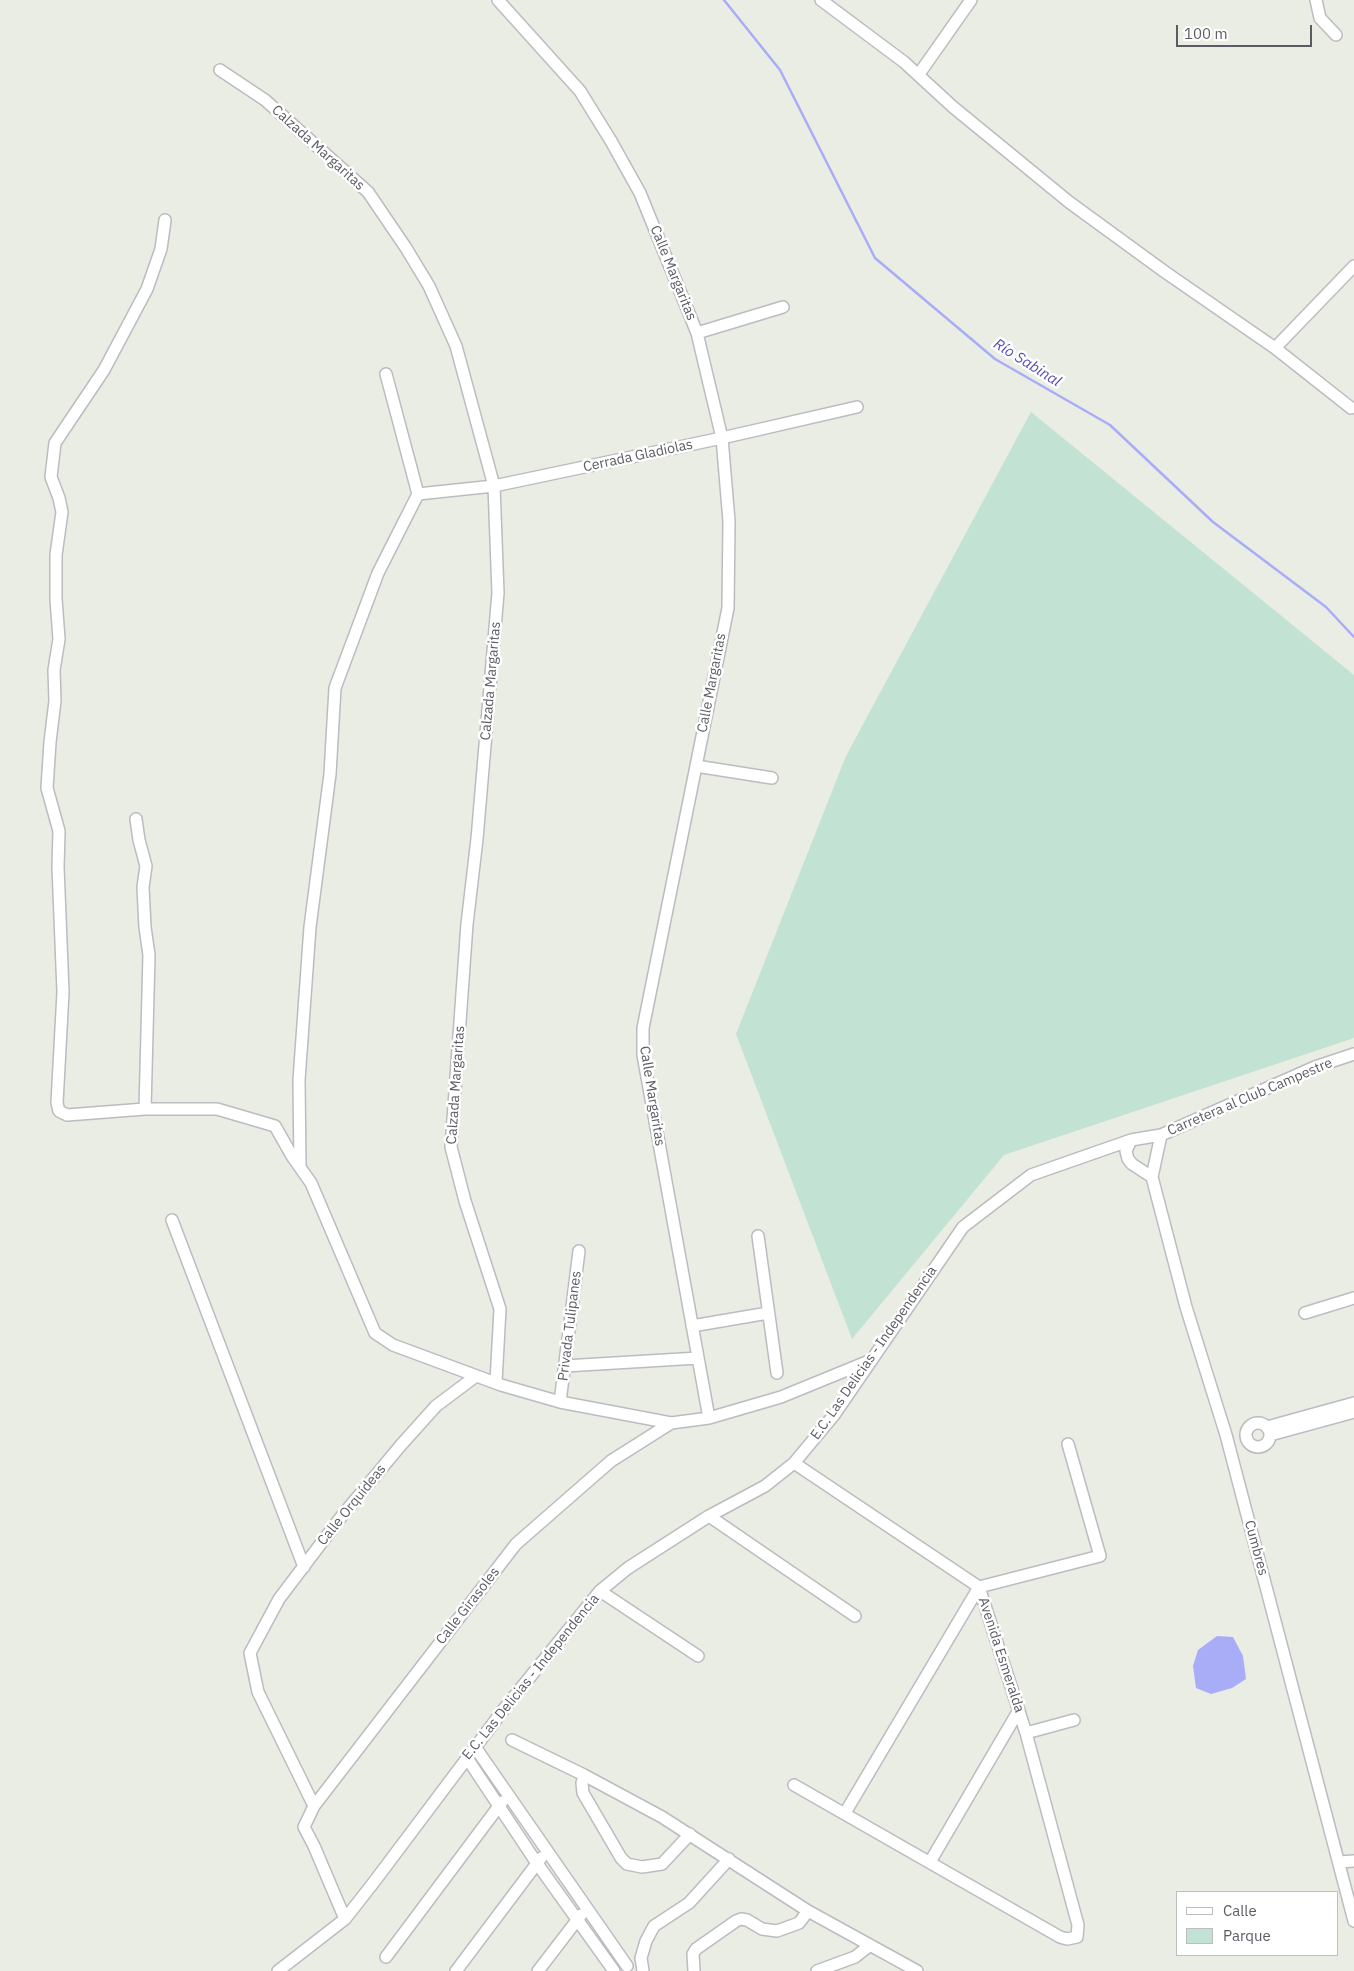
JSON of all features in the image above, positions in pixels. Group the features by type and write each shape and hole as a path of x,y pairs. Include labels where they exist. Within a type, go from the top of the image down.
{"street":[{"name":"Calle Margaritas","path":"498,0 580,91 640,193 697,333 722,438 729,521 728,608 643,1028 643,1055 709,1418"},
{"path":"821,0 919,74 953,107 1069,202 1165,272 1275,348 1351,408"},
{"path":"919,74 971,0"},
{"path":"1316,0 1320,18 1336,35"},
{"name":"Calzada Margaritas","path":"220,70 264,100 368,192 406,248 429,286 456,346 494,486 498,593 477,839 467,924 451,1147 465,1201 500,1309 496,1382"},
{"path":"165,220 161,249 147,289 104,370 55,443 51,477 62,512 56,556 56,599 59,639 54,670 55,701 47,788 59,831 58,867 63,992 57,1103 59,1111 67,1115 145,1109 217,1109 276,1126 311,1183 375,1332 392,1345 476,1376 560,1402 671,1423 709,1418 781,1397 869,1361"},
{"path":"1275,348 1354,266"},
{"path":"697,333 783,307"},
{"path":"300,1167 299,1080 309,946 330,774 334,688 378,572 418,494 386,374"},
{"name":"Cerrada Gladiolas","path":"418,494 494,486 722,438 856,407"},
{"path":"696,766 772,778"},
{"path":"136,819 146,866 144,895 145,928 149,955 145,1109"},
{"name":"Carretera al Club Campestre","path":"1031,1175 1131,1140 1161,1135 1315,1067 1354,1054"},
{"name":"Cumbres","path":"1161,1135 1152,1177 1186,1308 1227,1439 1354,1921"},
{"path":"1131,1140 1126,1151 1128,1159 1132,1164 1152,1177"},
{"name":"E.C. Las Delicias - Independencia","path":"278,1971 345,1919 516,1694 600,1591 628,1568 709,1516 765,1486 794,1463 834,1415 869,1361 964,1226 1031,1175"},
{"path":"172,1220 304,1566"},
{"path":"758,1236 777,1373"},
{"name":"Privada Tulipanes","path":"560,1402 579,1250"},
{"path":"1305,1313 1354,1298"},
{"path":"692,1326 768,1313"},
{"path":"565,1366 698,1358"},
{"name":"Calle Orquídeas","path":"314,1806 258,1692 250,1653 279,1599 401,1445 436,1406 476,1376"},
{"path":"1335,1413 1354,1403"},
{"path":"1269,1431 1335,1413 1354,1412"},
{"name":"Calle Girasoles","path":"345,1919 304,1827 314,1806 516,1544 611,1461 671,1423"},
{"path":"1256,1423 1264,1424 1269,1431 1268,1442 1260,1447 1252,1445 1247,1435 1249,1427 1256,1423"},
{"path":"1227,1439 1247,1435"},
{"path":"845,1813 979,1587 1100,1556 1068,1444"},
{"name":"Avenida Esmeralda","path":"794,1463 979,1587 1026,1733 1078,1925 1077,1938 1067,1939 1060,1936 930,1862"},
{"path":"709,1516 855,1616"},
{"path":"600,1591 698,1656"},
{"path":"794,1785 930,1862 1019,1710"},
{"path":"1026,1733 1074,1720"},
{"path":"512,1740 584,1775 690,1834 808,1912 917,1971"},
{"path":"475,1747 588,1908 623,1968 641,1958"},
{"path":"467,1758 536,1862 614,1971"},
{"path":"584,1775 582,1783 583,1793 621,1858 627,1864 642,1867 662,1864 690,1834"},
{"path":"386,1957 499,1806 509,1796"},
{"path":"456,1971 536,1862 548,1852"},
{"path":"643,1971 641,1958 646,1941 654,1926 689,1904 729,1859"},
{"path":"1339,1862 1354,1861"},
{"path":"538,1971 577,1919 588,1908"},
{"path":"694,1971 693,1954 696,1949 741,1919 748,1920 762,1928 777,1930 799,1923 808,1912"},
{"path":"817,1971 855,1957 869,1946"}],"green space":[{"path":"1031,412 1354,675 1354,1038 1004,1155 852,1339 736,1034 846,756"}],"water":[{"path":"1217,1636 1233,1637 1243,1656 1246,1679 1232,1688 1211,1694 1196,1688 1193,1666 1198,1650"}],"waterway":[{"name":"Río Sabinal","path":"724,0 780,70 875,258 995,359 1110,425 1213,522 1326,607 1354,637"}]}
